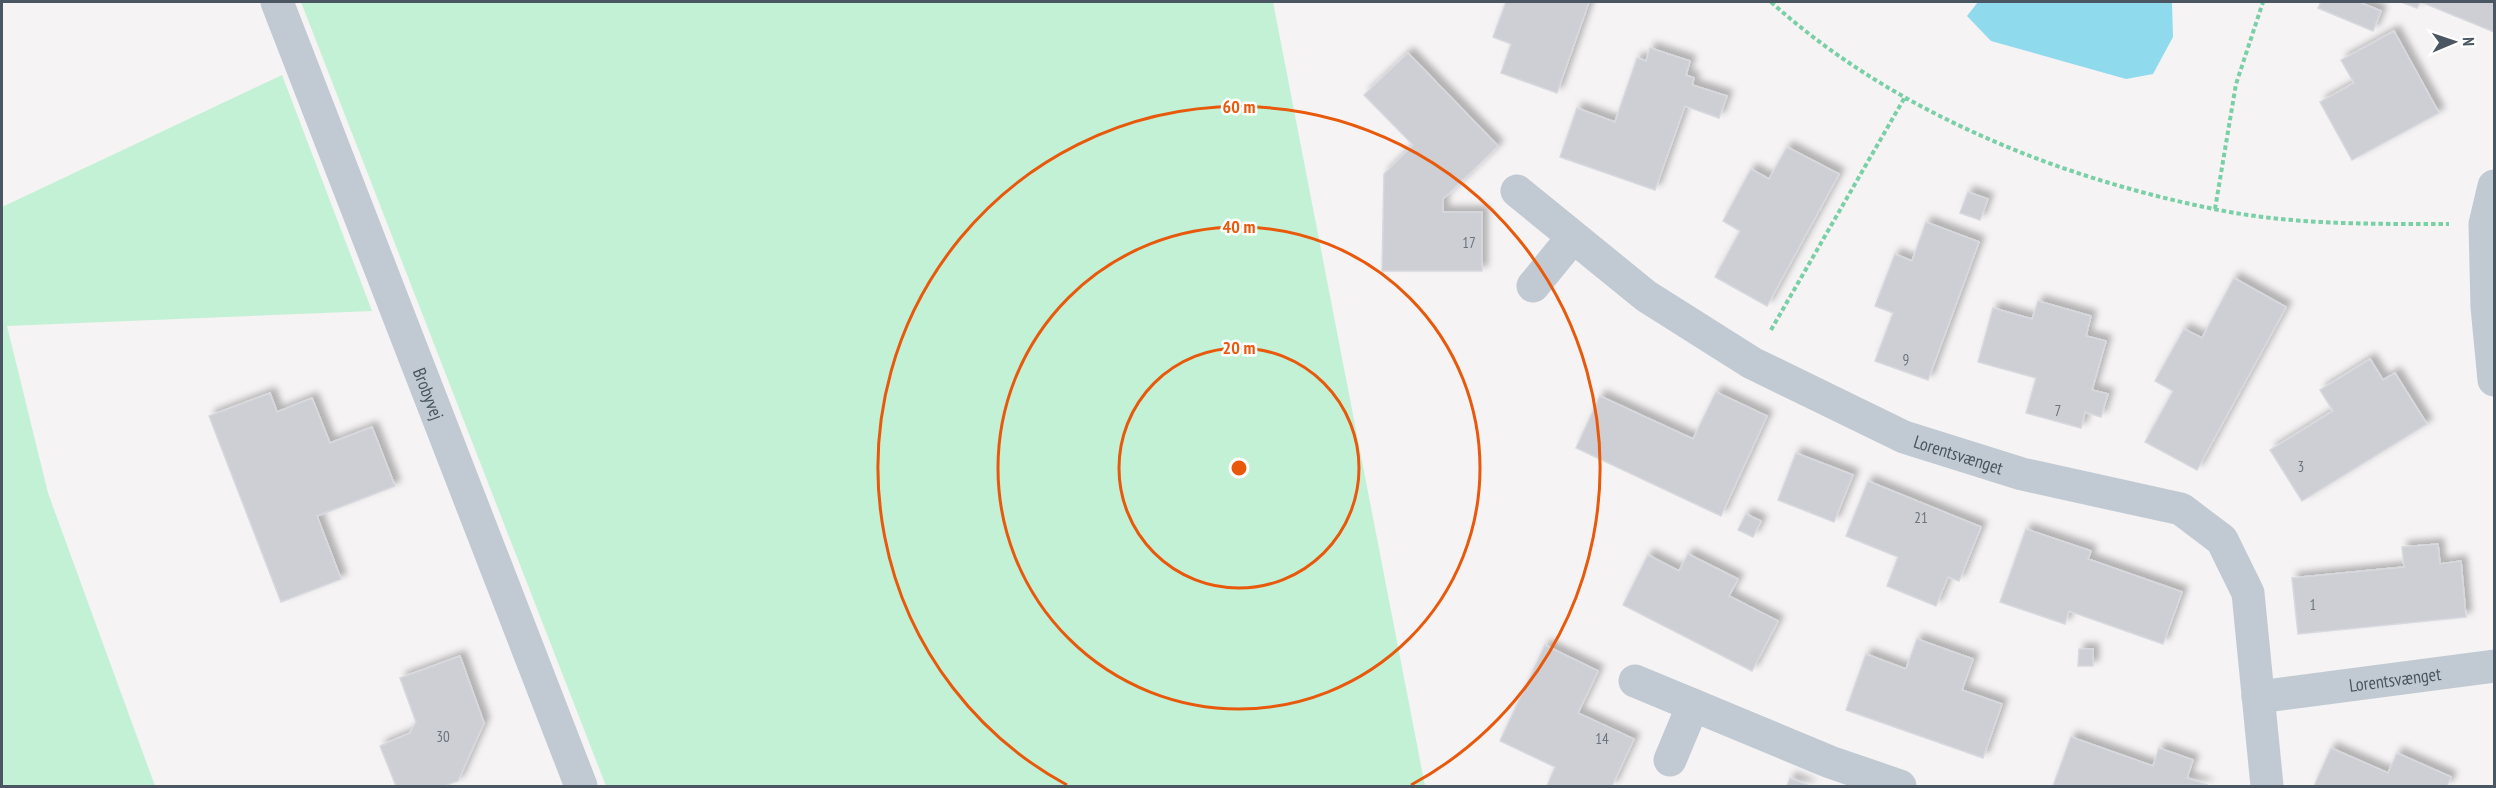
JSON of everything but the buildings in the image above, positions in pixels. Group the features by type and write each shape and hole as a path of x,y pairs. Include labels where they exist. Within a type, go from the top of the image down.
{"street":[{"name":"Brobyvej","path":"277,2 581,786"},
{"path":"2494,186 2485,224 2487,307 2494,380"},
{"name":"Lorentsvænget","path":"1517,191 1646,296 1752,363 1904,437 2022,474 2181,509 2222,540 2248,593 2267,786"},
{"path":"1533,286 1573,237"},
{"name":"Lorentsvænget","path":"2258,697 2494,666"},
{"path":"1635,681 1830,762 1900,786"},
{"path":"1670,760 1693,705"}],"path":[{"path":"1771,2 1841,55 1905,97 2027,156 2116,184 2215,209 2293,219 2373,224 2485,224"},
{"path":"2215,209 2236,84 2263,2"},
{"path":"1752,363 1905,97"}],"green space":[{"path":"301,2 1273,2 1425,786 606,786"},
{"path":"282,75 372,311 7,326 48,493 155,786 2,786 2,207"}],"water":[{"path":"1978,2 2172,2 2173,37 2153,74 2126,79 1991,41 1967,16"}]}
